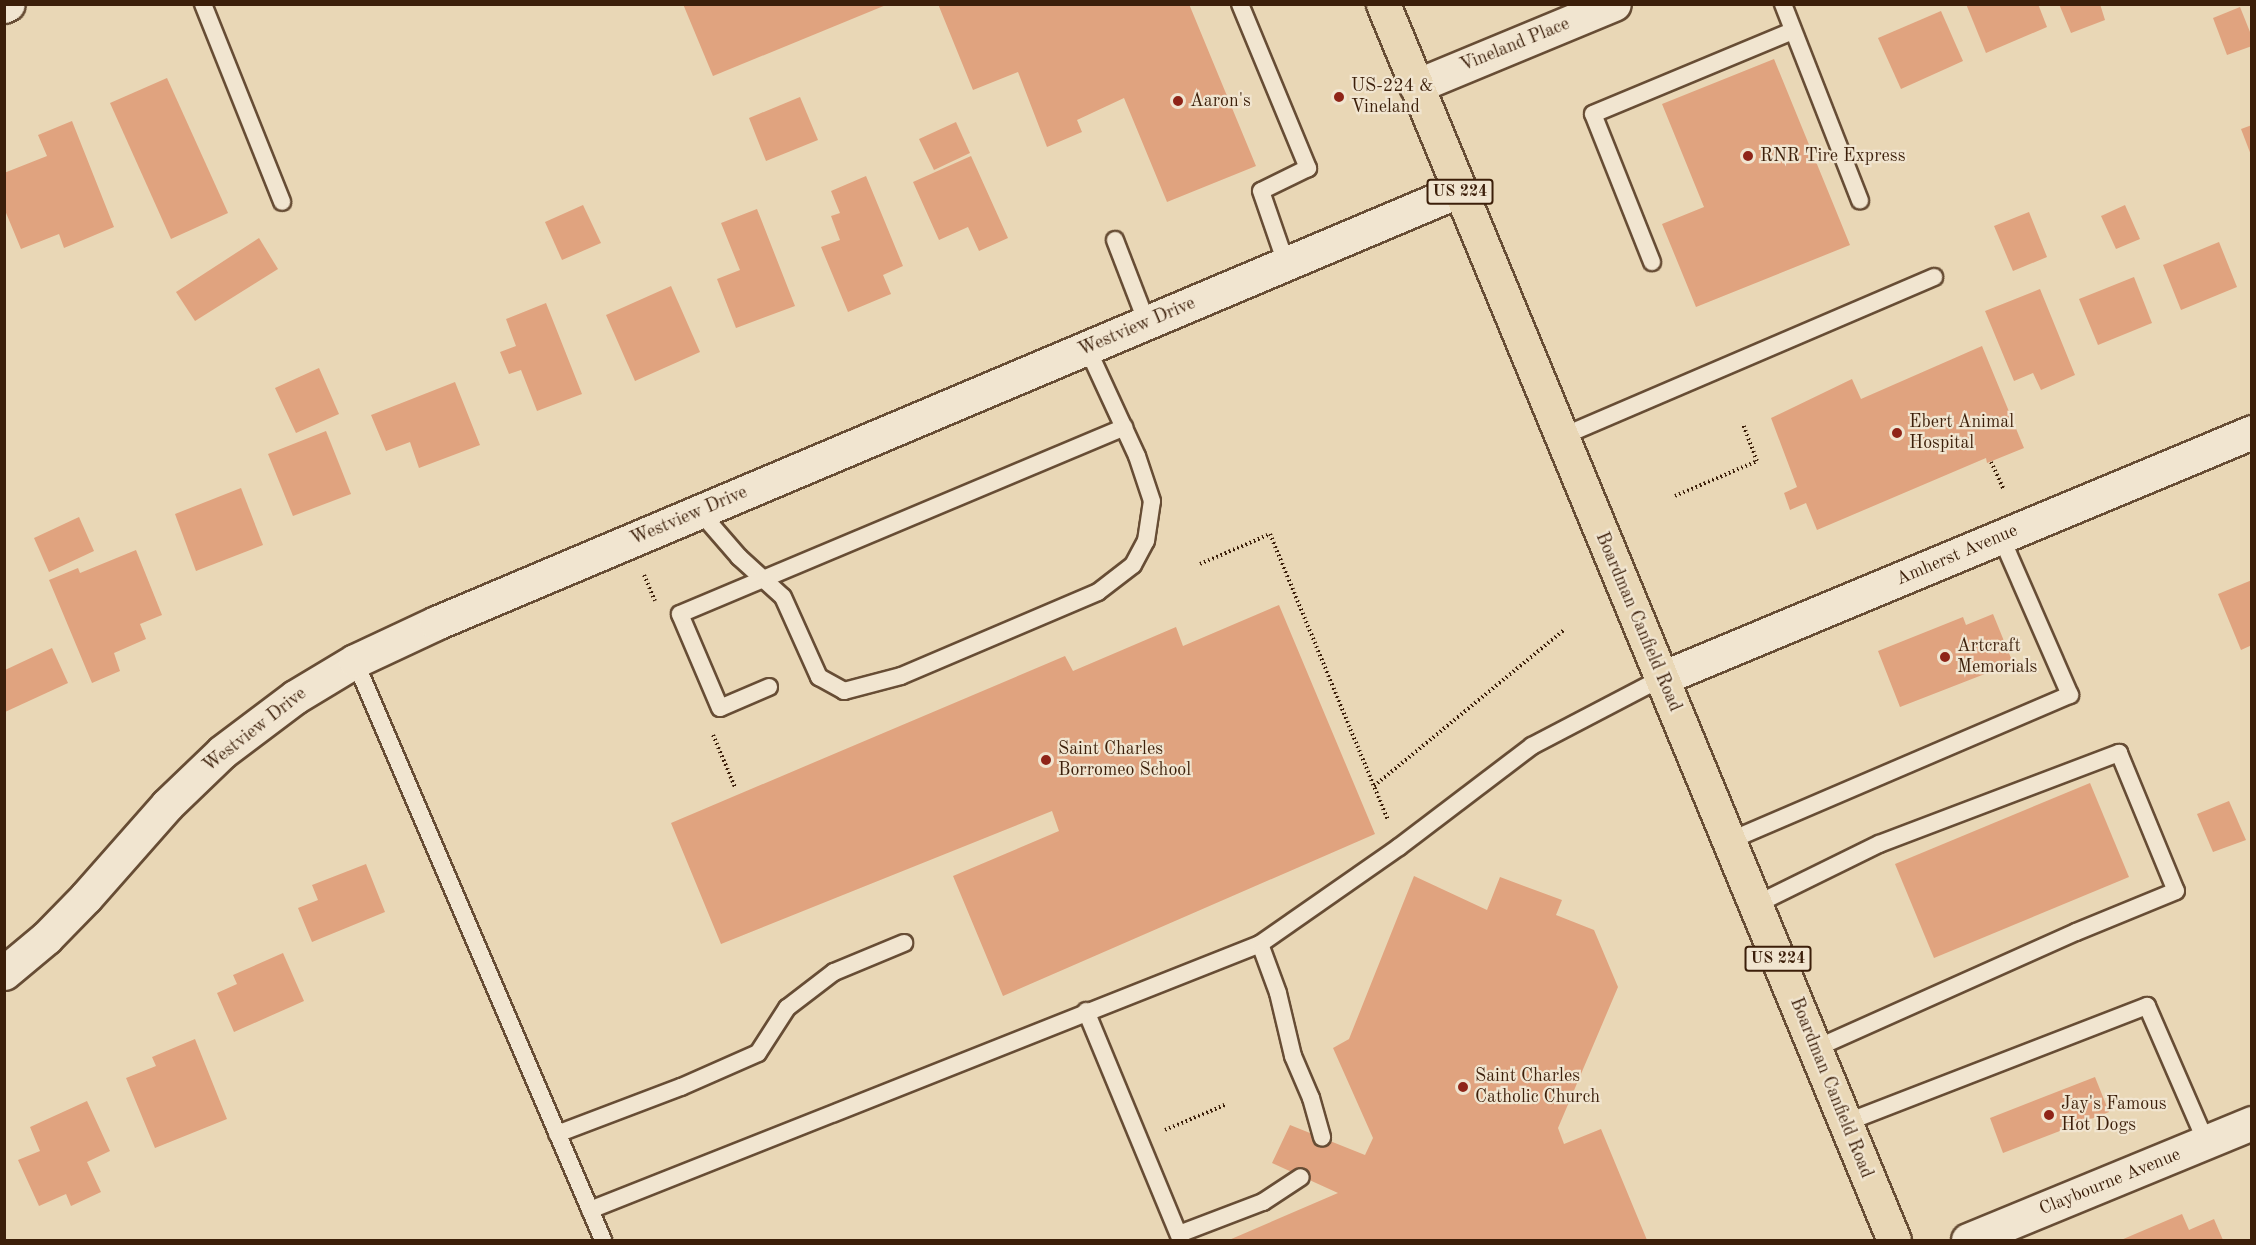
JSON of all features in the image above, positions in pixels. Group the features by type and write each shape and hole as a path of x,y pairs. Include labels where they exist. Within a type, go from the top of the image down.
{"main road":[{"name":"Boardman Canfield Road","path":"1383,4 1894,1240"}],"street":[{"name":"Vineland Place","path":"1416,86 1614,4"},
{"name":"Westview Drive","path":"4,973 46,938 87,897 167,805 222,752 295,697 355,661 436,623 1460,190"},
{"name":"Amherst Avenue","path":"1662,678 2252,432"},
{"name":"Claybourne Avenue","path":"1968,1240 2252,1123"}],"lane":[{"path":"203,4 282,202"},
{"path":"1240,4 1308,168 1260,191 1286,263"},
{"path":"1783,4 1792,32 1860,200"},
{"path":"1652,262 1593,114 1792,32"},
{"path":"1115,240 1147,322"},
{"path":"1562,437 1934,277"},
{"path":"700,512 739,557 783,597 819,677 844,691 902,676 1098,592 1133,565 1146,541 1152,501 1137,456 1087,348"},
{"path":"770,687 720,708 680,614 1124,427"},
{"path":"1729,842 2070,695 2001,537"},
{"path":"355,661 603,1240"},
{"path":"590,1210 1086,1011 1260,944 1399,847 1532,746 1662,678"},
{"path":"1755,905 1879,844 2119,753 2176,891 2076,932 1815,1048"},
{"path":"557,1134 681,1087 758,1053 787,1008 834,972 904,943"},
{"path":"1260,944 1278,993 1293,1056 1311,1098 1322,1137"},
{"path":"1845,1122 2147,1006 2206,1142"},
{"path":"1086,1011 1180,1237 1263,1202 1301,1177"}],"path":[{"path":"1676,496 1757,461 1743,424"},
{"path":"1991,462 2003,488"},
{"path":"1200,564 1270,534 1399,847"},
{"path":"1374,786 1565,629"},
{"path":"1140,1140 1227,1104"}],"building":[{"path":"683,4 886,4 886,5 713,76"},
{"path":"938,4 1189,4 1256,166 1167,202 1124,98 1077,120 1082,132 1047,147 1018,72 973,90"},
{"path":"1966,4 2038,4 2047,27 1986,53"},
{"path":"2059,4 2100,4 2105,20 2071,33"},
{"path":"2240,7 2252,37 2252,46 2227,55 2213,18"},
{"path":"1941,11 1963,61 1901,89 1878,38"},
{"name":"RNR Tire Express","path":"1774,59 1850,245 1696,307 1662,224 1704,207 1662,104"},
{"path":"167,78 228,213 171,239 110,103"},
{"path":"800,97 818,140 766,161 749,118"},
{"path":"72,121 114,227 64,248 59,234 21,249 4,208 4,173 47,156 38,135"},
{"path":"956,122 970,153 934,170 919,139"},
{"path":"2252,125 2252,155 2251,155 2241,129"},
{"path":"971,156 1008,238 979,251 968,227 939,240 913,182"},
{"path":"866,176 903,266 883,275 891,294 848,312 821,247 840,240 831,216 840,213 831,191"},
{"path":"583,205 601,243 562,260 545,222"},
{"path":"2125,205 2140,239 2116,249 2101,216"},
{"path":"757,209 795,306 736,328 717,279 740,270 721,223"},
{"path":"2029,212 2047,257 2013,271 1994,226"},
{"path":"259,238 278,269 195,321 176,292"},
{"path":"2219,242 2237,287 2181,310 2163,265"},
{"path":"2134,277 2152,323 2098,345 2079,299"},
{"path":"671,286 700,352 635,381 606,315"},
{"path":"2040,289 2075,375 2041,390 2033,373 2014,381 1985,311"},
{"path":"546,303 582,394 537,411 521,370 509,374 500,352 516,346 506,319"},
{"name":"Ebert Animal Hospital","path":"1982,346 2024,448 1987,463 1986,458 1817,530 1806,503 1790,510 1784,493 1797,487 1771,418 1852,379 1861,399"},
{"path":"319,368 339,414 296,433 275,388"},
{"path":"455,382 480,445 419,468 410,442 386,451 371,415"},
{"path":"326,431 351,494 293,516 268,454"},
{"path":"241,488 263,545 196,571 175,514"},
{"path":"79,517 94,551 49,572 34,538"},
{"path":"136,550 162,615 140,624 146,639 114,653 120,671 92,683 49,580 78,568 80,573"},
{"path":"2252,580 2252,645 2241,650 2218,594"},
{"path":"1279,605 1375,834 1003,996 953,876 1059,831 1052,811 721,944 671,823 1065,656 1073,671 1176,627 1183,646"},
{"name":"Artcraft Memorials","path":"1993,614 2013,663 1900,707 1878,651 1963,617 1966,625"},
{"path":"52,648 68,683 5,712 5,670"},
{"path":"2090,783 2129,877 1934,958 1895,864"},
{"path":"2229,801 2246,840 2213,852 2197,814"},
{"path":"366,864 385,912 312,942 298,908 318,900 312,885"},
{"name":"Saint Charles Catholic Church","path":"1414,876 1487,910 1500,877 1562,900 1556,915 1594,930 1618,987 1558,1128 1564,1144 1601,1129 1647,1240 1229,1240 1338,1193 1272,1163 1290,1125 1365,1155 1373,1138 1333,1048 1349,1039"},
{"path":"283,953 304,1001 234,1032 217,993 237,984 233,975"},
{"path":"195,1039 227,1119 155,1148 126,1078 156,1066 152,1057"},
{"name":"Jay's Famous Hot Dogs","path":"2095,1077 2109,1112 2003,1153 1990,1118"},
{"path":"87,1101 110,1151 87,1162 101,1192 71,1206 66,1194 39,1206 18,1160 40,1151 30,1127"},
{"path":"2182,1214 2189,1230 2214,1219 2223,1240 2121,1240"}],"place":[{"name":"US-224 & Vineland","path":"1339,97"},
{"name":"Aaron's","path":"1178,101"},
{"name":"RNR Tire Express","path":"1748,156"},
{"name":"Ebert Animal Hospital","path":"1897,433"},
{"name":"Artcraft Memorials","path":"1945,657"},
{"name":"Saint Charles Borromeo School","path":"1046,760"},
{"name":"Saint Charles Catholic Church","path":"1463,1087"},
{"name":"Jay's Famous Hot Dogs","path":"2049,1115"}]}
